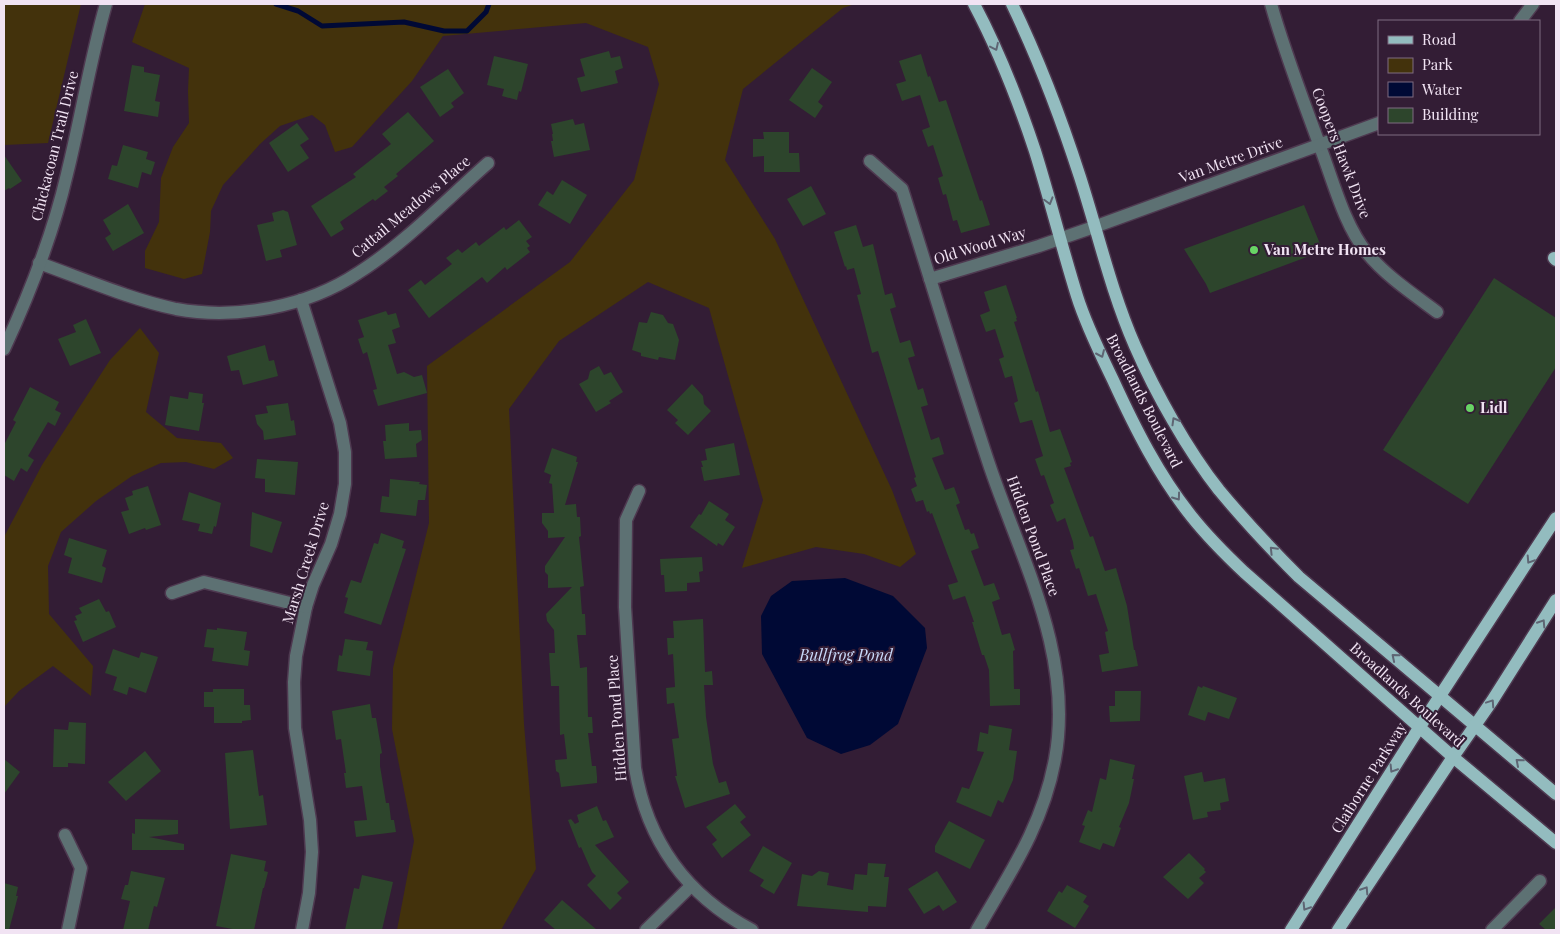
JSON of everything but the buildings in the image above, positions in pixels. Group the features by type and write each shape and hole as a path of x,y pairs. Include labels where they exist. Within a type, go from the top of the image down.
{"main road":[{"name":"Broadlands Boulevard","path":"974,4 1004,66 1022,112 1078,298 1100,352 1147,448 1170,488 1218,547 1453,757 1556,843"},
{"name":"Broadlands Boulevard","path":"1012,4 1029,39 1052,98 1080,178 1116,296 1136,347 1191,449 1218,489 1298,577 1476,724 1556,794"},
{"name":"Claiborne Parkway","path":"1292,930 1556,518"},
{"path":"1338,930 1476,724 1556,600"}],"street":[{"name":"Chickacoan Trail Drive","path":"4,348 27,297 67,176 106,4"},
{"name":"Coopers Hawk Drive","path":"1271,4 1286,54 1339,198 1353,230 1366,251 1401,285 1437,312"},
{"path":"1521,20 1533,4"},
{"name":"Van Metre Drive","path":"1060,238 1378,124"},
{"name":"Hidden Pond Place","path":"870,161 902,189 990,467 1046,620 1054,656 1058,688 1058,726 1055,758 1047,794 1028,841 977,930"},
{"name":"Cattail Meadows Place","path":"39,263 144,301 178,309 244,312 276,306 301,300 328,290 357,274 384,255 488,163"},
{"name":"Old Wood Way","path":"930,278 1060,238"},
{"name":"Marsh Creek Drive","path":"301,300 340,423 345,452 345,484 340,514 331,544 306,607 296,656 294,707 299,761 310,820 312,852 309,893 302,930"},
{"name":"Hidden Pond Place","path":"640,490 626,520 625,607 635,768 642,801 652,828 666,854 691,886 713,906 734,921 752,930"},
{"path":"172,593 204,582 306,607"},
{"path":"65,835 81,868 68,930"},
{"path":"1492,930 1540,881"},
{"path":"646,930 691,886"}],"green space":[{"path":"4,4 81,4 48,143 4,145"},
{"path":"145,4 855,4 843,8 743,89 725,160 775,239 892,490 916,554 900,567 864,554 816,547 742,568 763,500 709,308 648,282 559,341 509,409 524,724 536,869 501,930 397,930 414,841 392,729 393,668 429,523 427,366 570,262 634,180 659,84 648,47 586,23 443,36 412,81 352,147 335,152 325,125 312,115 280,126 260,144 223,185 211,211 210,232 202,274 184,279 145,268 145,251 159,222 161,178 173,147 189,123 189,68 132,42"},
{"path":"140,328 159,353 146,412 177,438 221,443 233,458 214,469 186,462 161,463 132,476 96,501 61,532 48,566 49,614 93,666 91,696 53,666 19,691 4,707 4,537 42,465 110,360"}],"water":[{"name":"Bullfrog Pond","path":"845,578 893,596 925,628 927,648 898,724 870,745 841,754 807,738 762,654 761,616 771,596 792,581"}],"waterway":[{"path":"276,4 298,11 322,26 404,22 444,31 467,31 486,12 489,4"}],"place":[{"name":"Van Metre Homes","path":"1254,250"},
{"name":"Lidl","path":"1470,408"}]}
